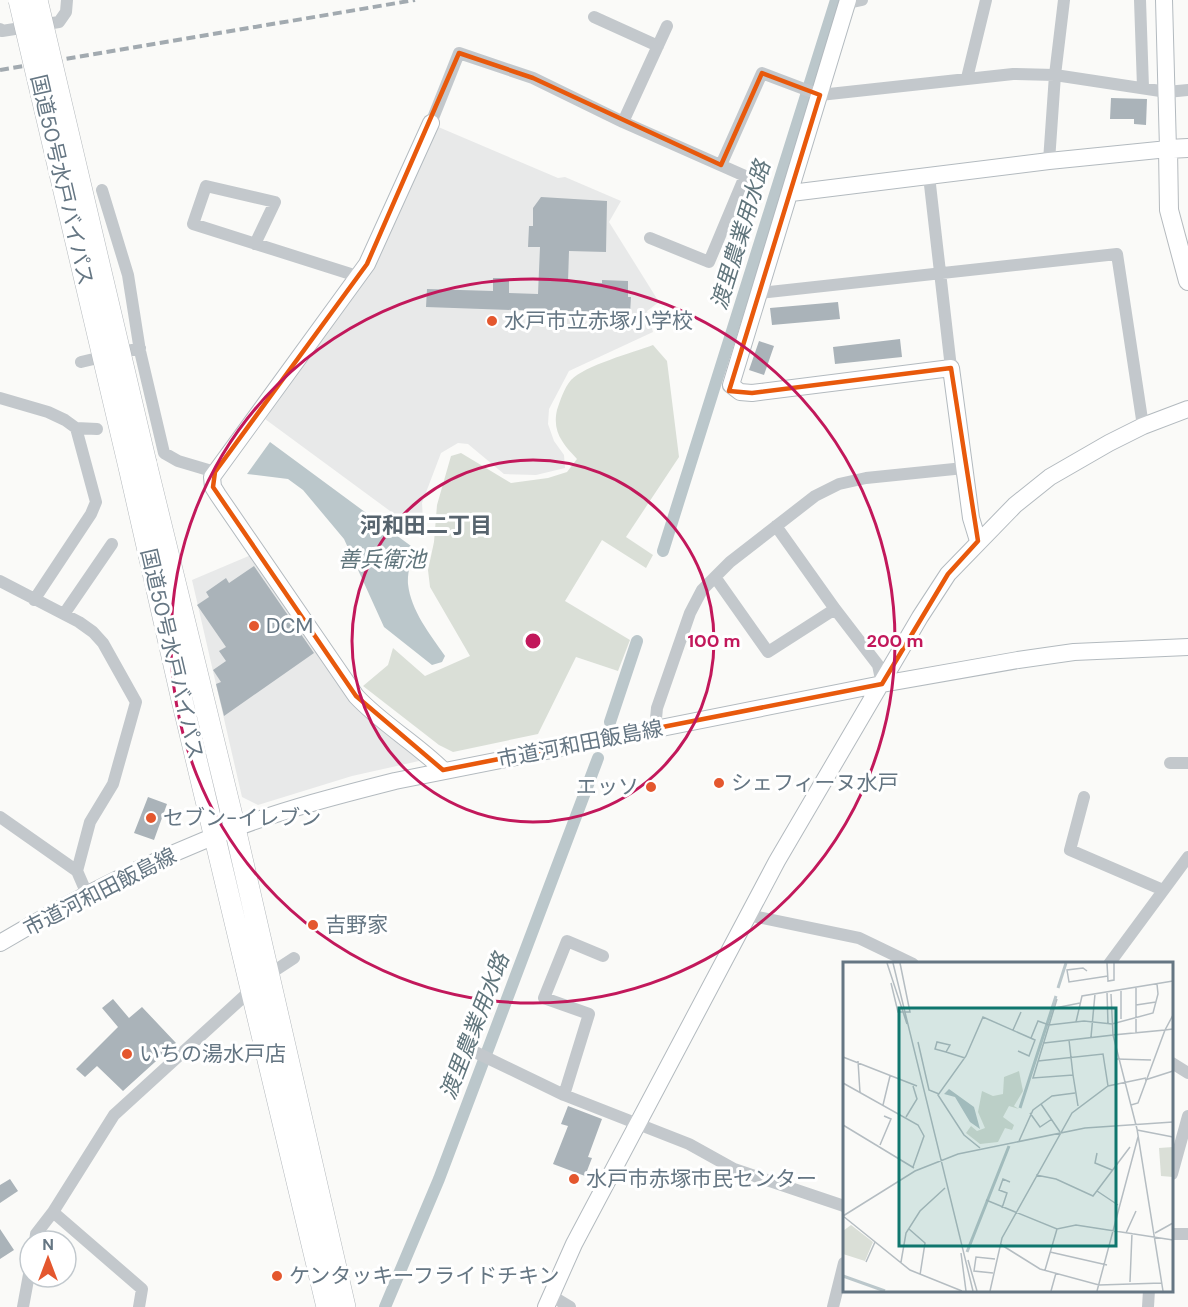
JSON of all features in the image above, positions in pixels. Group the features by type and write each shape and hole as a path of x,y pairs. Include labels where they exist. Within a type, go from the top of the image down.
{"highway":[{"path":"6,0 13,25 42,94"},
{"name":"国道50号水戸バイパス","path":"19,0 138,465 235,828 345,1307"},
{"name":"国道50号水戸バイパス","path":"37,0 78,175 215,837 327,1307"},
{"path":"49,0 68,87 78,175"}],"main road":[{"path":"1188,148 1168,149 1169,210 1188,281"}],"street":[{"path":"0,29 2,31 59,22 66,12 67,0"},
{"path":"967,78 986,0"},
{"path":"1049,161 1055,75 1064,0"},
{"path":"1140,0 1143,87"},
{"path":"791,193 1049,161 1168,149 1164,0"},
{"path":"853,1 820,95 732,385 740,392 752,393 951,368"},
{"path":"594,17 658,46"},
{"path":"623,122 667,26"},
{"path":"443,770 356,696 213,487 212,477 367,264 431,123 459,53 533,78 623,122 745,176 710,262 650,238"},
{"path":"721,165 762,73 820,95 1013,74 1055,75 1167,92 1188,90"},
{"path":"929,176 964,468 971,518 978,542"},
{"path":"255,244 275,202 206,186 193,224 255,244 357,276"},
{"path":"102,190 128,275 140,348 164,453 178,461 215,472"},
{"path":"760,293 1117,254 1143,426"},
{"path":"81,362 140,348"},
{"path":"0,398 48,412 76,428 97,429"},
{"path":"570,1307 548,1301 574,1244 777,861 920,617 948,574 1015,505 1050,477 1143,426 1188,409"},
{"path":"34,600 91,514 96,502 76,428"},
{"path":"655,729 657,708 690,613 702,590 730,562 814,496 839,484 866,478 964,468"},
{"path":"776,526 878,665 882,684"},
{"path":"64,614 112,544"},
{"path":"715,577 768,652 835,609"},
{"path":"0,581 64,614 93,632 103,643 136,702 113,784 90,822 77,871"},
{"name":"市道河和田飯島線","path":"0,943 87,894 235,828 324,800 443,770 882,684 1018,660 1074,652 1188,647"},
{"path":"1170,763 1188,763"},
{"path":"1084,797 1070,850 1163,890"},
{"path":"0,817 77,871 87,894"},
{"path":"1110,962 1188,857"},
{"path":"748,915 859,938 911,962"},
{"path":"564,1095 589,1014 544,998 567,941 603,956"},
{"path":"268,975 294,958"},
{"path":"40,1229 53,1212 114,1114 251,990"},
{"path":"475,1052 564,1095 688,1144 734,1169 843,1206"},
{"path":"1173,1064 1188,1073"},
{"path":"1173,1170 1188,1116"},
{"path":"53,1212 142,1289 139,1307"},
{"path":"833,1307 843,1267"},
{"path":"23,1307 26,1289"},
{"path":"1148,1307 1149,1292"}],"highlighted area":[{"path":"459,53 533,78 721,165 762,73 820,95 729,391 752,393 951,368 978,541 948,574 882,684 443,770 356,696 213,487 215,472 367,264"}],"shaded area":[{"name":"水戸市立赤塚小学校","path":"436,126 558,178 565,177 621,201 609,222 659,302 647,311 653,332 569,371 549,409 548,424 554,441 564,455 565,468 536,475 504,474 468,444 458,443 441,453 422,503 424,536 265,419 372,269"},
{"path":"653,345 667,361 679,457 626,537 653,555 646,568 602,540 565,601 630,640 618,671 576,657 538,734 453,752 439,745 363,686 388,665 393,648 425,676 470,656 430,587 428,570 434,542 437,505 451,456 461,453 511,483 548,478 567,472 577,459 560,437 556,418 564,391 571,380 598,365"},
{"path":"251,555 349,699 420,757 419,761 352,776 258,805 242,797 192,580"}],"water":[{"name":"善兵衛池","path":"270,442 411,546 408,579 410,594 422,622 445,656 442,662 432,665 384,627 344,539 303,490 288,479 247,474"}],"building":[{"path":"1111,98 1147,99 1146,125 1134,124 1134,119 1110,119"},
{"path":"541,197 607,201 606,252 569,251 568,282 628,281 628,297 631,297 630,314 426,307 427,289 493,291 493,278 509,278 509,293 538,294 540,247 528,247 529,226 533,226 533,208"},
{"path":"838,302 840,319 772,325 770,308"},
{"path":"900,339 902,357 835,364 833,347"},
{"path":"759,341 774,346 764,375 749,370"},
{"name":"DCM","path":"254,566 314,653 224,716 216,684 221,682 213,670 226,661 219,651 226,647 197,605 209,597 206,592 226,578 229,583"},
{"name":"セブン-イレブン","path":"148,797 167,804 154,840 134,833"},
{"name":"いちの湯水戸店","path":"113,999 129,1018 142,1007 176,1043 123,1091 97,1066 85,1077 76,1069 118,1027 102,1008"},
{"path":"568,1106 602,1119 588,1157 592,1158 585,1176 553,1164 568,1126 561,1124"},
{"path":"10,1179 18,1191 0,1203 0,1185"},
{"path":"0,1229 14,1250 0,1259"}],"waterway":[{"name":"渡里農業用水路","path":"663,551 836,0"},
{"name":"渡里農業用水路","path":"610,722 637,641"},
{"name":"渡里農業用水路","path":"385,1307 439,1179 598,758"}],"railway":[{"path":"0,70 415,0"}],"place":[{"name":"水戸市立赤塚小学校","path":"492,321"},
{"name":"DCM","path":"254,626"},
{"name":"シェフィーヌ水戸","path":"719,783"},
{"name":"エッソ","path":"651,787"},
{"name":"セブン-イレブン","path":"151,818"},
{"name":"吉野家","path":"313,925"},
{"name":"いちの湯水戸店","path":"127,1054"},
{"name":"水戸市赤塚市民センター","path":"574,1179"},
{"name":"ケンタッキーフライドチキン","path":"277,1276"}],"district":[{"name":"河和田二丁目","path":"426,525"}]}
